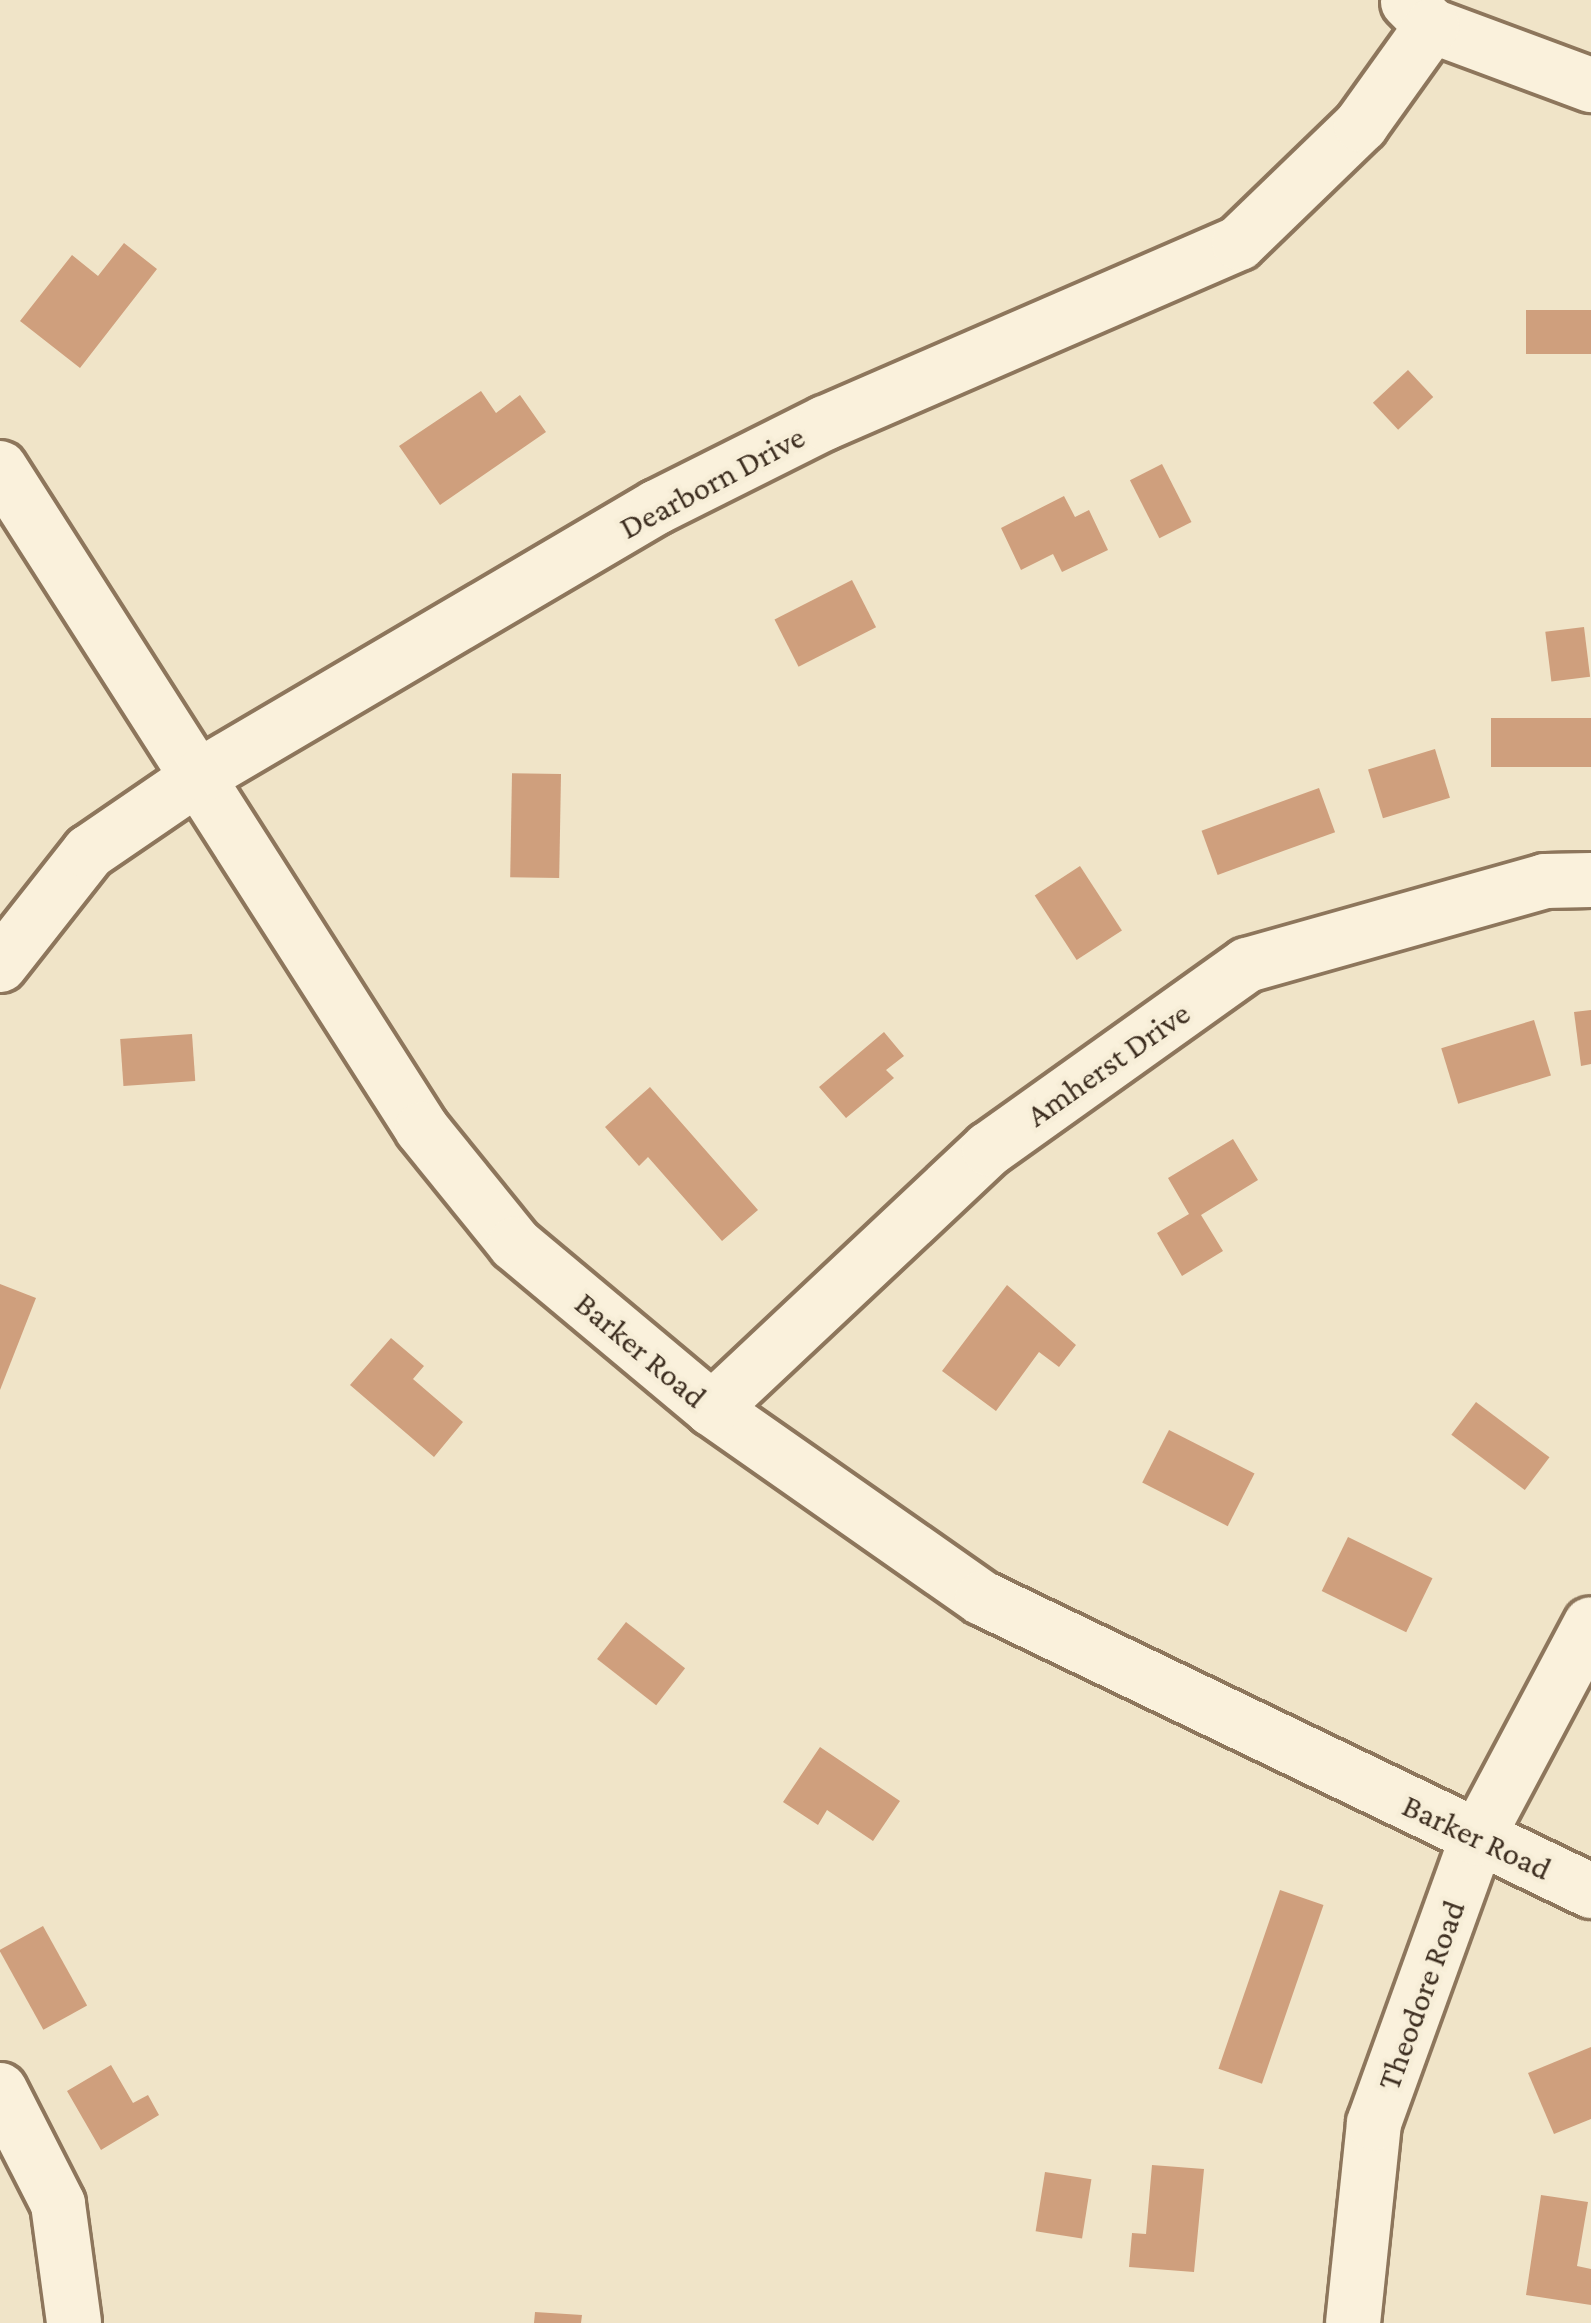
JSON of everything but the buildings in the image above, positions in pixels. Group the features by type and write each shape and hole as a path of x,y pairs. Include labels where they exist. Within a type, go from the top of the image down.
{"street":[{"path":"1419,13 1591,85"},
{"name":"Dearborn Drive","path":"0,965 89,852 203,774 657,507 825,423 1239,243 1361,124 1419,13"},
{"name":"Barker Road","path":"0,468 203,774 422,1129 514,1244 712,1409 982,1598 1591,1891"},
{"name":"Amherst Drive","path":"712,1409 989,1149 1247,965 1545,880 1591,880"},
{"name":"Theodore Road","path":"1353,2323 1374,2123 1478,1838 1591,1624"},
{"path":"0,2090 58,2204 74,2323"}]}
